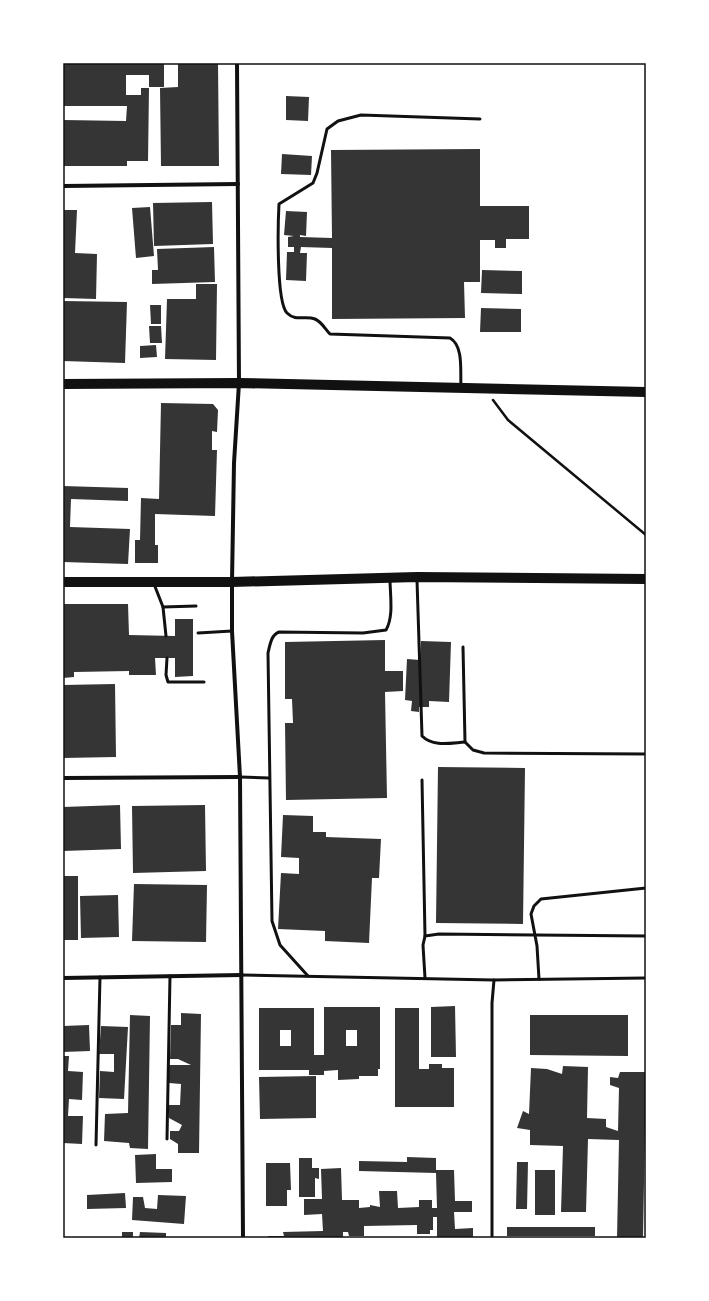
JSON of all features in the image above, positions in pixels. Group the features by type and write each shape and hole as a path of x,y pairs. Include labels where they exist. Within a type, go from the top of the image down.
{"main road":[{"path":"63,384 239,383 483,387 646,392"},
{"path":"63,582 232,582 390,579 417,577 646,579"}],"street":[{"path":"237,63 239,383 234,463 232,631 240,777 244,1238"},
{"path":"63,186 238,184"},
{"path":"63,778 240,777"},
{"path":"63,978 242,975"}],"lane":[{"path":"461,387 459,348 456,342 450,338 330,334 321,322 314,318 294,319 282,306 277,226 280,204 314,183 327,130 338,121 361,114 480,119"},
{"path":"417,577 422,736 427,741 435,744 465,742"},
{"path":"308,976 280,946 272,921 268,653 275,634 279,632 368,633 386,630 390,617 390,579"},
{"path":"154,582 163,607 166,636"},
{"path":"163,607 196,606"},
{"path":"198,633 232,631"},
{"path":"463,647 465,742 472,750 484,753 646,754"},
{"path":"167,658 166,675 168,682 175,684 204,682"},
{"path":"240,777 269,778"},
{"path":"422,780 425,936 423,945 425,978"},
{"path":"539,979 537,946 531,914 534,906 541,899 646,888"},
{"path":"425,936 439,934 646,936"},
{"path":"242,975 494,980 646,978"},
{"path":"167,1139 170,976"},
{"path":"96,1145 100,977"},
{"path":"492,1238 492,1002 494,980"}],"path":[{"path":"483,387 508,420 646,535"}],"building":[{"path":"63,63 164,63 164,87 149,87 149,75 126,75 126,95 141,95 141,88 149,88 148,161 127,161 127,166 63,166 63,120 126,121 127,106 63,106"},
{"path":"178,63 218,63 219,166 161,166 160,88 178,87"},
{"path":"286,96 309,97 308,121 286,120"},
{"path":"480,149 480,206 529,206 529,239 506,239 506,248 495,248 495,240 480,240 480,282 464,282 465,318 332,319 332,248 301,247 300,253 307,253 306,281 286,280 287,252 294,252 294,247 288,247 288,237 294,236 284,235 286,211 307,212 306,236 300,235 300,237 332,238 331,150"},
{"path":"282,154 312,156 311,175 281,174"},
{"path":"212,202 213,244 154,246 153,203"},
{"path":"150,207 154,256 136,258 132,208"},
{"path":"63,210 77,210 75,253 97,254 96,299 63,298"},
{"path":"214,247 215,282 152,284 152,270 158,270 157,249"},
{"path":"482,270 522,271 522,294 481,293"},
{"path":"196,284 217,284 216,360 165,359 167,299 196,299"},
{"path":"63,301 127,302 125,363 63,361"},
{"path":"150,305 161,305 161,324 151,324"},
{"path":"481,308 521,309 521,332 480,332"},
{"path":"149,326 161,326 162,343 150,343"},
{"path":"156,345 157,357 140,358 140,346"},
{"path":"161,403 213,404 218,410 217,432 212,431 212,450 217,450 215,516 155,514 155,545 158,545 158,563 135,563 135,540 140,540 141,498 159,499"},
{"path":"63,486 128,488 128,501 71,499 70,527 130,529 128,564 63,562"},
{"path":"63,604 128,604 129,635 175,636 175,619 193,619 193,676 175,677 175,658 155,658 156,675 129,675 129,671 74,672 74,677 63,678"},
{"path":"385,640 385,671 403,671 403,691 385,692 387,798 286,800 285,723 293,723 292,699 285,699 285,642"},
{"path":"421,641 451,642 449,702 429,701 429,707 419,707 419,712 411,711 412,701 405,700 407,659 420,660"},
{"path":"115,684 116,757 63,758 63,685"},
{"path":"438,767 525,768 523,924 436,923"},
{"path":"120,805 121,849 63,851 63,807"},
{"path":"205,805 206,871 133,873 132,806"},
{"path":"283,815 313,816 313,832 326,832 326,837 381,839 379,878 372,878 369,943 325,941 325,931 278,929 281,873 299,874 299,858 281,857"},
{"path":"63,876 78,876 78,940 63,940"},
{"path":"134,884 207,885 206,942 132,941"},
{"path":"118,895 119,937 81,938 80,896"},
{"path":"455,1006 456,1057 431,1057 431,1007"},
{"path":"324,1007 380,1007 380,1069 378,1069 378,1076 359,1076 359,1079 338,1080 338,1070 324,1071 324,1075 309,1075 309,1070 259,1070 259,1008 314,1008 314,1055 324,1055","holes":["280,1030 291,1030 291,1046 280,1046","346,1030 357,1030 357,1046 346,1046"]},
{"path":"395,1008 419,1008 419,1069 429,1069 429,1064 442,1064 442,1068 454,1068 454,1107 395,1107"},
{"path":"181,1013 201,1014 199,1153 178,1153 178,1144 170,1139 170,1131 179,1131 182,1125 169,1118 169,1105 180,1105 181,1084 169,1083 169,1065 191,1065 178,1059 170,1059 171,1025 181,1025"},
{"path":"130,1015 150,1016 148,1149 130,1148 129,1143 104,1141 105,1114 128,1113"},
{"path":"530,1015 628,1015 628,1056 530,1055"},
{"path":"89,1025 90,1051 63,1052 63,1026"},
{"path":"101,1026 128,1027 124,1099 99,1098 100,1071 114,1072 114,1054 99,1054"},
{"path":"63,1056 69,1056 68,1071 83,1072 82,1100 69,1099 68,1116 83,1116 82,1144 63,1143"},
{"path":"563,1066 588,1067 587,1118 606,1119 606,1127 618,1131 619,1088 610,1085 610,1077 618,1078 620,1072 646,1072 643,1238 617,1238 619,1140 588,1139 586,1212 561,1212 563,1146 530,1145 530,1130 517,1128 523,1111 529,1114 531,1068 547,1069 562,1074"},
{"path":"316,1076 316,1118 260,1119 259,1077"},
{"path":"156,1154 156,1169 172,1169 172,1182 136,1183 135,1155"},
{"path":"407,1157 436,1158 436,1170 454,1170 455,1201 472,1201 472,1212 454,1212 455,1229 473,1228 473,1238 437,1238 437,1217 433,1217 433,1230 430,1230 430,1234 417,1234 417,1225 364,1226 364,1236 349,1236 348,1232 343,1232 343,1238 268,1238 268,1236 284,1236 283,1232 323,1231 322,1214 304,1215 304,1199 322,1199 321,1169 341,1168 342,1200 359,1200 359,1208 370,1207 370,1205 380,1207 379,1191 397,1191 398,1208 419,1207 419,1200 432,1200 432,1208 437,1208 436,1173 359,1171 359,1161 407,1162"},
{"path":"299,1158 312,1158 312,1168 319,1168 319,1179 315,1178 315,1197 299,1197"},
{"path":"517,1162 528,1162 527,1209 516,1209"},
{"path":"266,1163 290,1163 291,1190 287,1190 287,1206 266,1206"},
{"path":"535,1170 555,1170 555,1215 535,1215"},
{"path":"125,1193 126,1208 87,1209 87,1195"},
{"path":"158,1195 186,1196 184,1224 132,1220 133,1197 143,1197 145,1208 157,1209"},
{"path":"507,1227 595,1227 595,1236 507,1236"},
{"path":"122,1232 133,1232 133,1238 122,1238"},
{"path":"140,1232 166,1233 166,1238 139,1238"}]}
